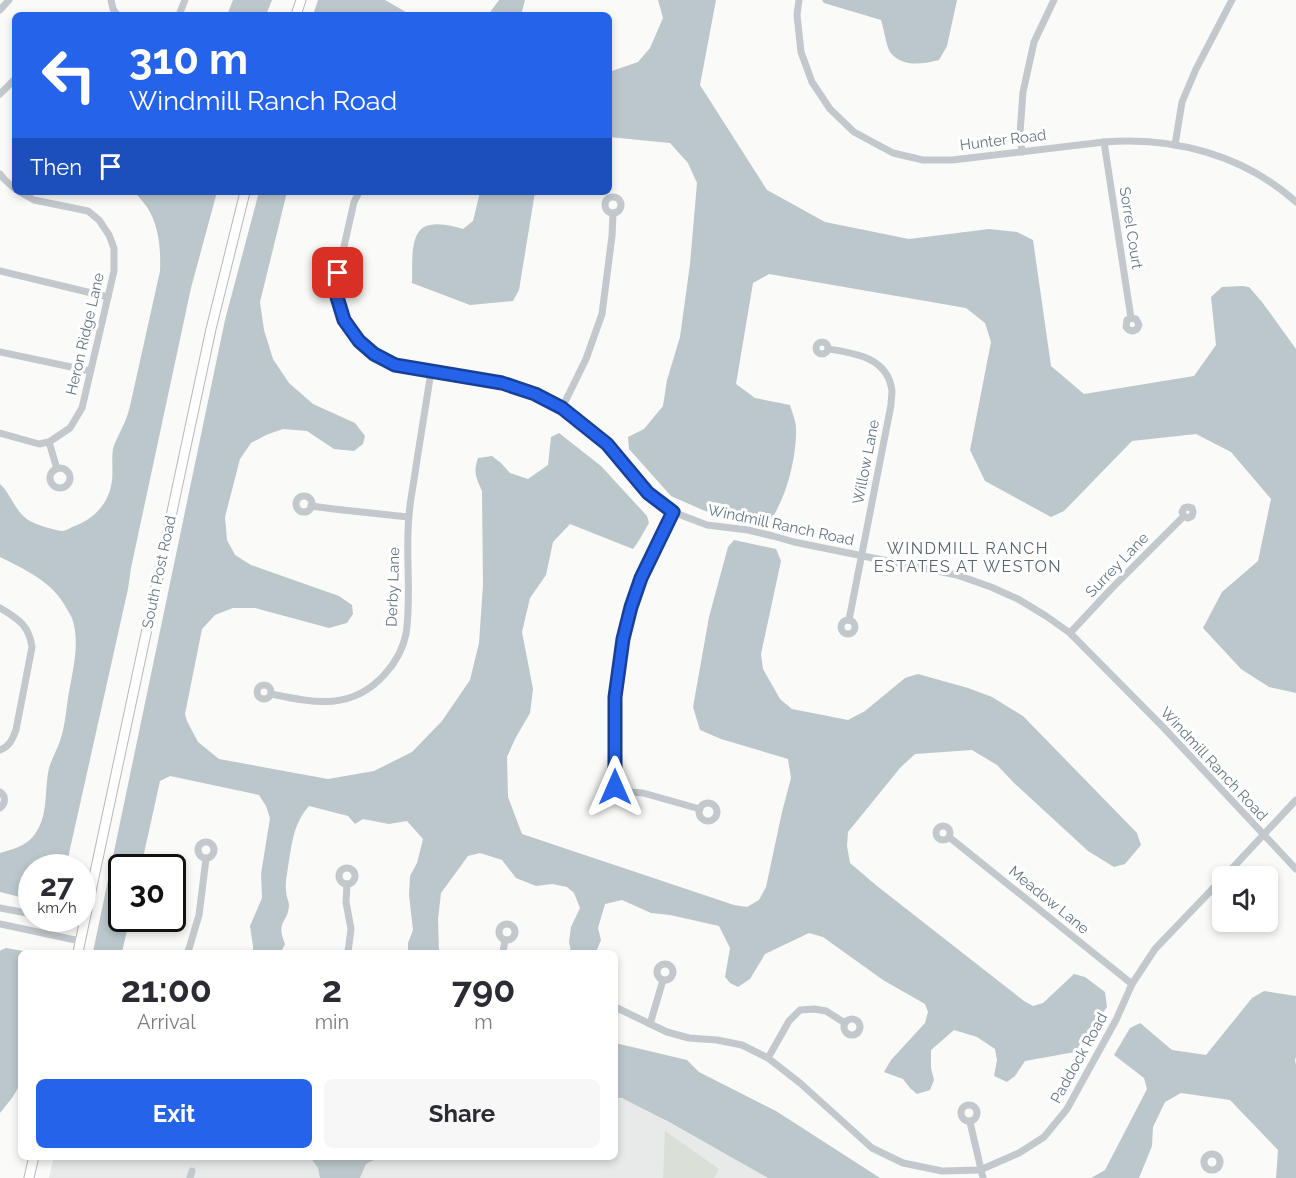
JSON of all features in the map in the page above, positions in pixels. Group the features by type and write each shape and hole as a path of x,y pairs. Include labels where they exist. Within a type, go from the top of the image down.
{"street":[{"path":"0,10 9,0"},
{"name":"Hunter Road","path":"799,0 797,15 801,52 812,82 830,110 854,132 893,153 923,160 951,160 1104,142 1144,141 1175,145 1233,161 1271,182 1295,200"},
{"path":"1022,152 1020,133 1023,92 1034,42 1054,0"},
{"path":"1175,145 1182,102 1196,69 1232,0"},
{"path":"0,94 12,82"},
{"name":"Sorrel Court","path":"1104,142 1131,318"},
{"name":"Heron Ridge Lane","path":"25,195 33,200 88,211 104,225 114,248 114,271 82,408 70,428 50,442"},
{"name":"South Post Road","path":"96,868 211,329 244,195"},
{"name":"Windmill Ranch Road","path":"358,195 338,273 337,297 344,320 359,341 374,354 395,365 502,383 535,394 562,408 607,444 648,493 673,512 707,525 748,530 794,542 957,575 1018,599 1070,633 1296,869"},
{"path":"562,408 586,359 602,314 613,213"},
{"path":"0,271 108,297"},
{"name":"Willow Lane","path":"828,349 856,353 869,358 886,375 892,390 849,620"},
{"path":"0,352 90,371"},
{"name":"Derby Lane","path":"272,694 318,702 342,700 375,686 400,654 406,635 408,517 431,372"},
{"path":"0,433 39,444 50,442 57,469"},
{"path":"311,506 408,517"},
{"path":"673,512 641,578 623,639 615,697 615,787 617,791 659,796 700,809"},
{"name":"Surrey Lane","path":"1070,633 1184,516"},
{"path":"0,608 13,615 28,629 32,647 16,730 7,747 0,750"},
{"path":"0,792 5,800 0,808"},
{"name":"Paddock Road","path":"1234,866 1296,800"},
{"name":"Meadow Lane","path":"949,837 1132,984"},
{"path":"189,950 199,915 206,859"},
{"path":"347,884 346,902 351,928 348,950"},
{"name":"Paddock Road","path":"618,1008 667,1032 689,1038 742,1045 768,1058 800,1083 872,1148 903,1163 942,1172 982,1174 1044,1137 1067,1109 1116,1020 1132,984 1155,950 1212,890"},
{"path":"0,908 18,911"},
{"path":"0,924 80,941"},
{"name":"South Post Road","path":"78,950 82,932"},
{"path":"503,950 505,940"},
{"path":"650,1024 663,980"},
{"path":"768,1058 789,1021 800,1010 826,1011 844,1023"},
{"path":"970,1122 982,1174"},
{"path":"29,1178 33,1160"}],"shaded area":[{"path":"233,0 272,0 267,12 228,12"},
{"path":"318,0 385,0 406,12 314,12"},
{"path":"499,0 525,0 522,12 490,12"},
{"path":"658,0 716,0 700,85 767,190 825,222 909,239 989,229 1017,232 1033,240 1051,366 1084,394 1194,376 1216,345 1211,297 1222,287 1249,287 1296,349 1296,693 1269,687 1241,669 1203,628 1222,592 1258,561 1271,499 1231,452 1196,434 1132,441 1064,511 1051,517 985,481 970,450 991,342 985,323 966,308 769,274 753,283 736,384 755,398 790,405 795,422 796,439 785,491 768,523 705,511 671,496 629,449 628,437 644,429 663,406 667,380 680,337 690,264 697,183 688,163 670,143 612,137 612,71 638,62 650,48 663,18"},
{"path":"822,0 957,0 947,46 939,60 913,64 900,61 890,52 881,20 824,3"},
{"path":"137,195 216,195 191,288 128,589 69,854 18,854 18,896 0,892 0,853 28,841 35,834 42,819 49,768 60,742 64,723 75,660 76,640 72,618 54,591 38,578 0,557 0,484 27,519 60,531 92,517 106,500 112,481 113,449 130,406 160,271 157,230 151,214"},
{"path":"258,195 286,195 260,302 264,330 273,359 289,383 313,404 355,423 365,436 363,444 354,451 334,449 307,431 283,429 251,443 240,459 225,517 227,540 235,555 251,565 339,596 352,605 353,614 347,623 329,628 255,608 233,608 215,615 202,629 185,714 198,742 219,759 328,779 374,771 412,752 442,721 470,680 479,643 483,585 482,491 475,471 478,458 492,456 510,473 528,479 548,465 551,437 559,433 601,466 647,516 649,523 633,549 570,524 553,542 546,575 530,598 522,632 533,689 530,713 507,757 508,797 522,834 734,905 747,907 759,900 766,887 791,778 788,759 721,739 700,730 693,707 709,617 728,547 734,540 776,549 781,561 761,654 763,669 780,699 792,709 848,720 865,711 905,678 918,674 992,697 1023,716 1137,833 1141,845 1125,864 1114,867 1088,851 997,765 972,750 915,754 900,768 848,832 847,846 850,863 1024,1001 1033,1006 1043,1003 1074,974 1085,977 1105,992 1107,1007 1075,1052 1025,1061 1015,1076 1007,1082 994,1076 997,1060 995,1049 977,1037 954,1030 931,1050 934,1080 930,1090 917,1094 903,1079 884,1072 891,1060 925,1023 928,1012 925,1004 883,980 823,937 809,933 765,954 750,979 738,987 725,977 730,948 719,926 651,913 622,900 605,904 598,928 601,940 597,950 571,950 571,927 580,908 574,893 567,887 552,884 536,886 516,878 502,860 480,853 468,856 441,893 438,919 439,950 408,950 413,930 409,895 410,876 417,863 423,839 407,821 389,824 363,819 355,824 348,816 309,806 296,827 291,850 286,885 289,904 281,930 285,944 282,950 253,950 250,926 262,898 261,874 270,818 266,806 259,795 170,776 160,781 144,854 113,854 225,320"},
{"path":"479,195 535,195 519,290 513,301 470,305 412,283 413,249 418,233 423,228 434,224 463,229 473,221"},
{"path":"108,880 108,932 127,932 122,950 93,950"},
{"path":"6,948 18,950 18,1088 0,1113 0,951"},
{"path":"1264,991 1296,996 1296,1178 1276,1178 1278,1150 1230,1100 1181,1093 1165,1102 1153,1127 1152,1146 1139,1178 1091,1178 1105,1170 1147,1089 1144,1078 1114,1055 1130,1028 1140,1023 1172,1050 1206,1055 1252,998"},
{"path":"618,1044 687,1060 699,1072 776,1111 880,1178 768,1178 622,1098 618,1098"},
{"path":"618,1098 627,1099 768,1178 360,1178 366,1164 374,1160 618,1160"},
{"path":"665,1131 719,1169 714,1178 663,1178"},
{"path":"53,1160 312,1160 318,1168 320,1178 49,1178"},
{"path":"312,1160 374,1160 366,1164 360,1178 320,1178 318,1168"}],"district":[{"name":"WINDMILL RANCH ESTATES AT WESTON","path":"968,557"}],"route":[{"path":"338,273 337,297 344,320 359,341 374,354 395,365 502,383 535,394 562,408 607,444 648,493 673,512 641,578 623,639 615,697 615,787"}]}
